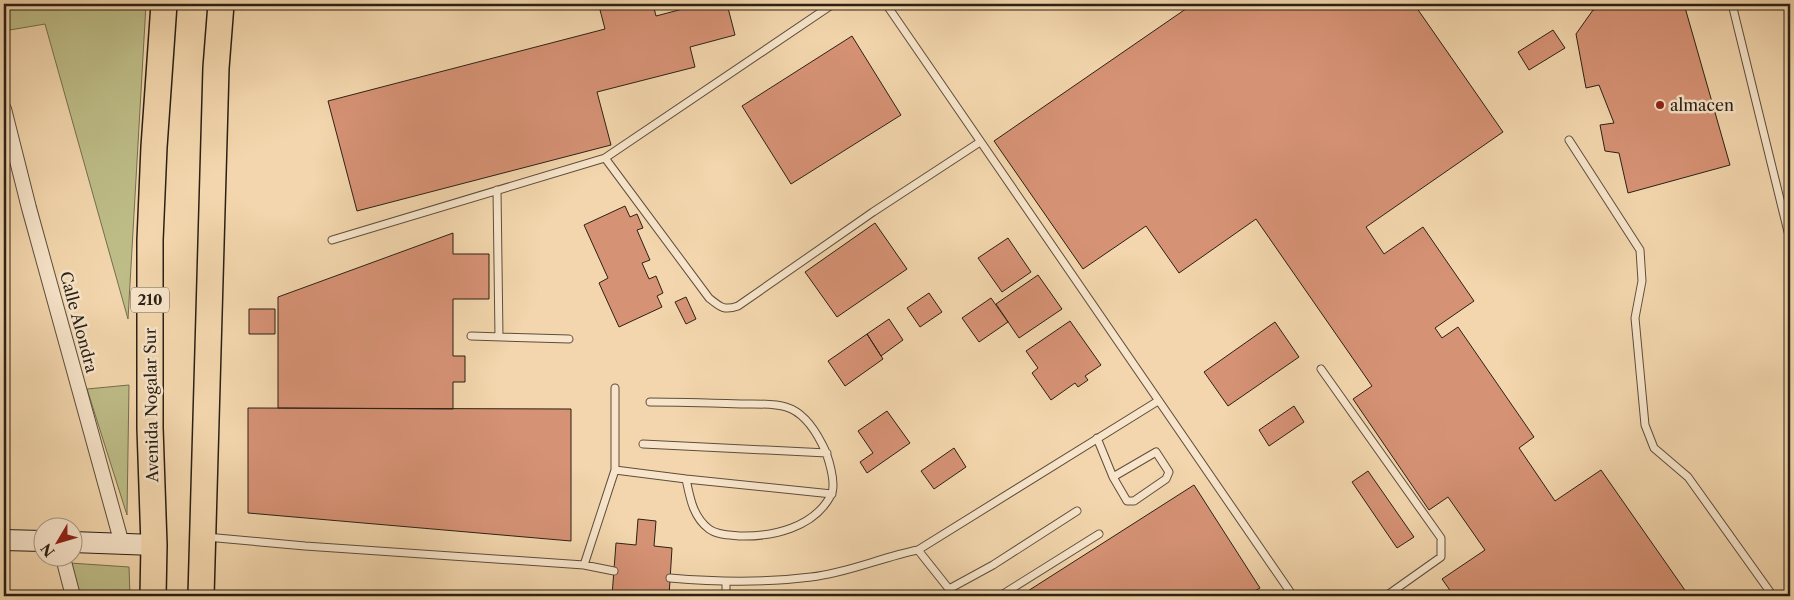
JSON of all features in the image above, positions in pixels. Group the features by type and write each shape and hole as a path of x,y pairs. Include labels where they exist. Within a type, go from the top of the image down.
{"highway":[{"name":"Avenida Nogalar Sur","path":"153,596 154,545 150,428 150,240 154,147 164,4"},
{"path":"201,596 216,68 221,4"}],"street":[{"name":"Calle Alondra","path":"4,109 29,208 122,544"},
{"path":"4,540 32,541"},
{"path":"82,542 154,545"},
{"path":"66,568 73,596"}],"lane":[{"path":"332,240 605,158 833,4"},
{"path":"886,4 1292,596"},
{"path":"1732,4 1790,240"},
{"path":"1569,140 1640,250 1642,281 1635,318 1644,425 1654,448 1688,477 1774,596"},
{"path":"605,158 708,298 718,306 728,310 738,306 873,212 980,142"},
{"path":"497,190 499,337"},
{"path":"471,336 569,339"},
{"path":"1321,369 1441,538 1441,557 1386,596"},
{"path":"584,565 615,470 615,388"},
{"path":"670,578 726,582 812,577 861,566 896,554 918,550 1158,401"},
{"path":"650,402 763,404 787,407 804,417 818,436 827,454 831,471 832,494 823,506 798,526 777,533 754,536 725,535 712,531 696,514 691,503 686,479"},
{"path":"1097,438 1113,477 1127,501 1134,501 1166,479 1169,472 1156,452 1113,477"},
{"path":"643,444 827,454"},
{"path":"615,470 832,494"},
{"path":"918,550 951,593 1077,511"},
{"path":"1000,596 1099,534"},
{"path":"202,537 584,565 614,571"},
{"path":"726,582 726,596"}],"shaded area":[{"path":"4,4 146,4 128,319 45,24 4,31"},
{"path":"129,385 127,515 87,389"},
{"path":"82,564 129,567 130,596 80,596 72,568 82,568"}],"building":[{"path":"625,4 653,4 656,16 702,4 727,4 735,35 690,47 695,67 597,92 611,145 357,211 328,101 605,29 600,10"},
{"path":"1193,4 1414,4 1503,132 1366,227 1384,254 1423,227 1474,301 1435,328 1442,338 1458,327 1534,437 1519,448 1555,501 1601,470 1689,596 1454,596 1442,579 1485,550 1448,497 1429,510 1353,399 1372,386 1256,219 1179,273 1146,226 1083,269 994,141"},
{"name":"almacen","path":"1617,4 1684,4 1730,165 1628,193 1619,153 1605,151 1600,125 1614,123 1599,85 1586,88 1576,34 1593,10"},
{"path":"1553,30 1565,48 1529,70 1518,52"},
{"path":"852,36 901,115 791,184 742,106"},
{"path":"625,206 630,217 637,214 643,228 637,230 650,260 642,263 649,279 656,276 663,293 657,296 662,307 619,327 599,283 608,278 584,225"},
{"path":"875,223 907,269 837,317 805,272"},
{"path":"453,233 453,254 489,254 489,299 453,299 453,356 465,356 465,382 453,382 453,409 278,408 278,297"},
{"path":"1008,238 1031,272 1002,292 978,258"},
{"path":"1038,275 1062,309 1019,338 996,304"},
{"path":"929,293 942,312 920,327 907,308"},
{"path":"686,297 696,319 686,324 675,302"},
{"path":"991,298 1008,322 979,342 962,318"},
{"path":"249,309 275,309 275,334 249,334"},
{"path":"889,319 903,340 881,356 867,334"},
{"path":"1070,321 1101,365 1085,376 1088,380 1078,387 1075,383 1051,400 1032,373 1038,368 1026,351"},
{"path":"1275,322 1299,357 1228,406 1204,372"},
{"path":"867,334 883,359 845,386 828,361"},
{"path":"1294,406 1304,422 1269,446 1259,430"},
{"path":"248,408 571,409 571,541 248,513"},
{"path":"887,411 910,443 867,473 860,462 873,453 858,431"},
{"path":"954,448 966,467 934,489 921,471"},
{"path":"1368,471 1414,537 1397,548 1352,482"},
{"path":"1194,485 1260,588 1246,596 1020,596"},
{"path":"638,519 656,521 654,546 672,548 669,596 612,596 616,543 636,545"},
{"path":"334,594 384,594 384,596 334,596"}],"place":[{"name":"almacen","path":"1660,105"}]}
